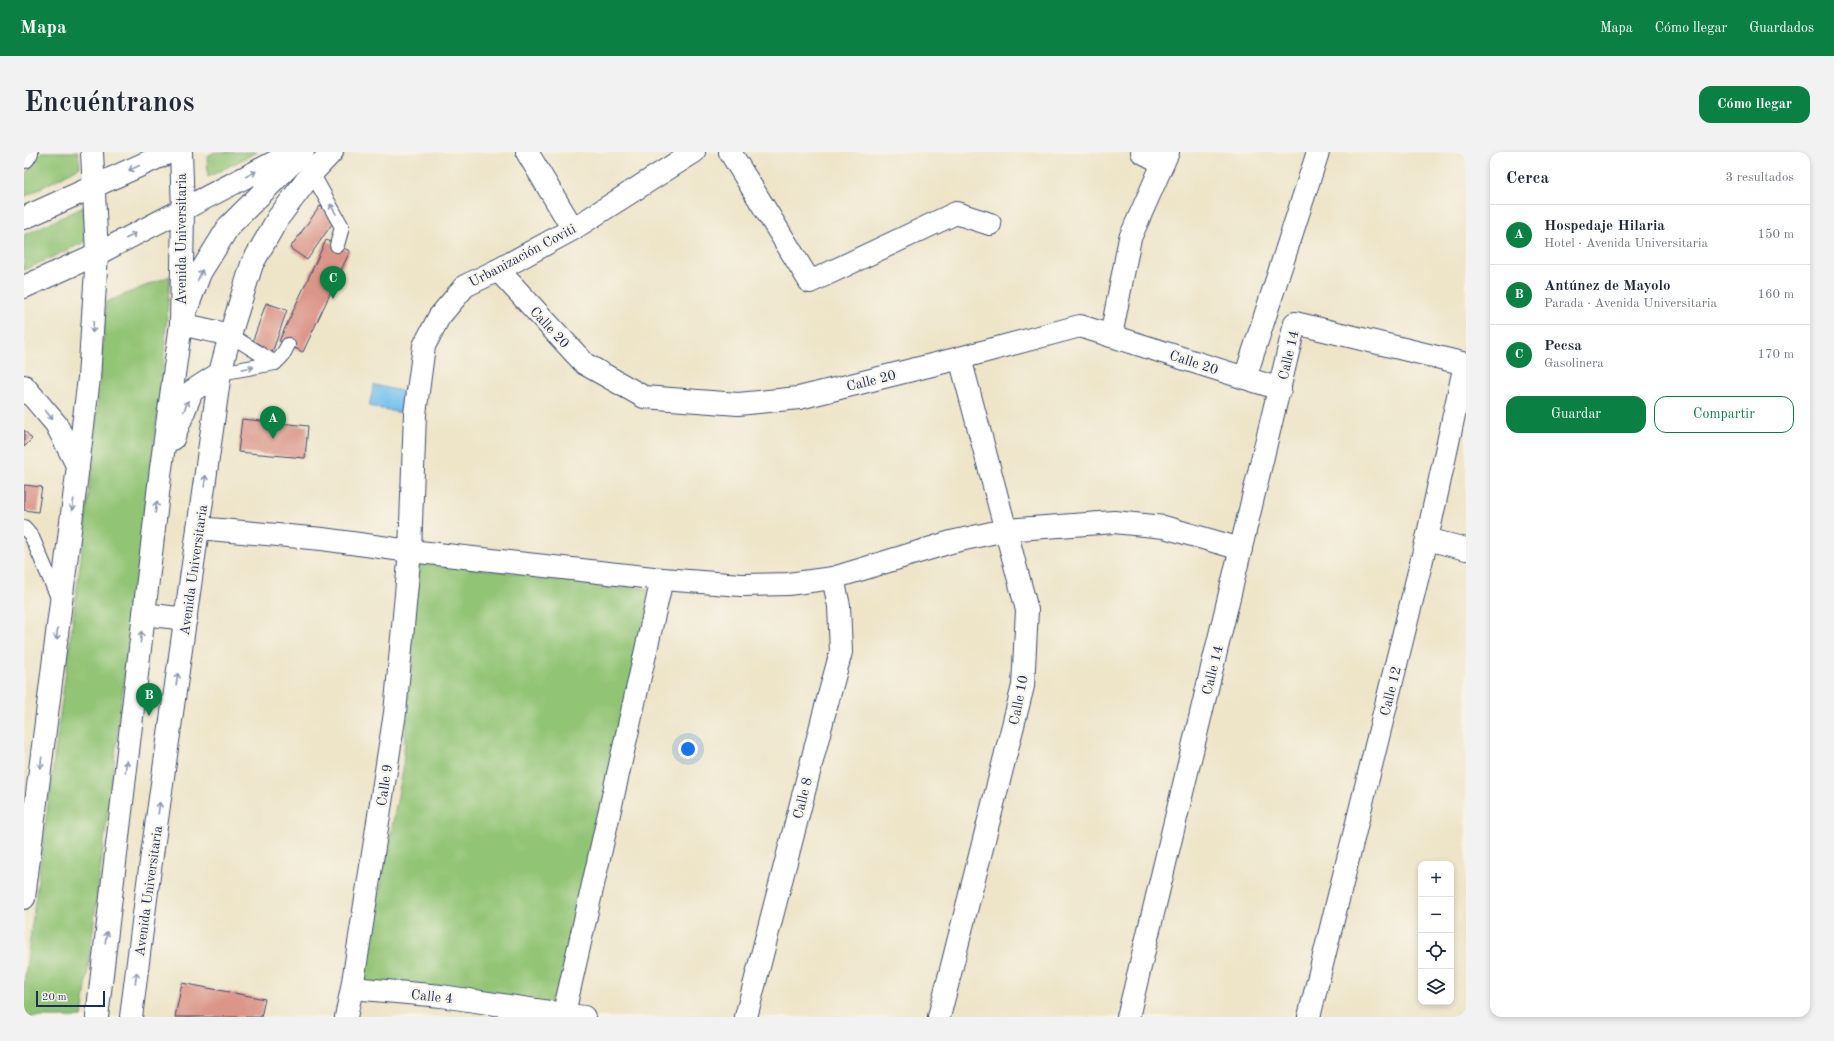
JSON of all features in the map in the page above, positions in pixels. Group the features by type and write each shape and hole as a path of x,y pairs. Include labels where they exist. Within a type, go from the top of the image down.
{"street":[{"path":"24,157 27,152"},
{"path":"24,898 89,378 97,254 92,152"},
{"path":"24,218 170,152"},
{"name":"Avenida Universitaria","path":"96,1017 160,468 181,324 183,210 181,152"},
{"path":"24,287 97,254 294,152"},
{"path":"230,335 181,324 200,273 229,226 303,152"},
{"name":"Avenida Universitaria","path":"131,1017 148,883 220,373 252,264 278,218 312,173 332,152"},
{"path":"527,152 572,229"},
{"name":"Urbanización Coviti","path":"410,551 415,414 424,346 439,317 465,286 498,270 572,229 694,152"},
{"path":"730,152 810,282 956,213 990,224"},
{"path":"1111,336 1130,238 1165,157 1142,152"},
{"path":"1245,378 1318,152"},
{"name":"Calle 20","path":"498,270 585,364 644,397 738,404 799,398 960,358 1080,326 1280,389"},
{"name":"Calle 14","path":"1128,1017 1295,323 1466,364"},
{"name":"Calle 10","path":"939,1017 1023,686 1027,610 960,358"},
{"name":"Calle 12","path":"1309,1017 1427,539 1466,364"},
{"path":"160,468 192,391 220,373"},
{"path":"24,386 56,424 78,467"},
{"path":"198,528 322,539 410,551 662,579 741,585 788,584 833,578 951,542 1005,530 1114,522 1164,527 1241,550"},
{"path":"1427,539 1466,549"},
{"name":"Calle 9","path":"346,1017 352,988 395,713 410,551"},
{"name":"Calle 8","path":"746,1017 841,652 839,606 833,578"},
{"path":"574,1015 662,579"},
{"path":"144,614 186,620"},
{"name":"Calle 4","path":"352,988 441,996 574,1015"}],"lane":[{"path":"312,173 342,227 337,245"},
{"path":"230,335 275,363"},
{"path":"220,373 275,363 282,356 288,345"},
{"path":"24,527 31,535 61,604"}],"green space":[{"path":"41,152 78,152 80,167 24,197 24,176"},
{"path":"215,152 257,152 208,177 207,156"},
{"path":"84,207 85,242 24,270 24,235"},
{"path":"170,276 162,378 82,1017 24,1017 24,984 82,551 95,435 106,302"},
{"path":"419,562 657,590 556,1004 362,982 403,770 411,645"}],"water":[{"path":"374,385 405,392 400,413 369,406"}],"building":[{"path":"320,206 336,218 307,260 290,248"},
{"path":"326,240 350,251 303,352 279,341"},
{"path":"266,303 287,310 272,353 251,346"},
{"path":"242,419 308,426 305,458 238,452"},
{"path":"24,430 32,439 24,447"},
{"path":"24,485 42,487 38,512 24,510"},
{"path":"182,983 265,999 261,1017 175,1017"}],"place":[{"name":"Pecsa","path":"333,299"},
{"name":"Hospedaje Hilaria","path":"273,439"},
{"name":"Antúnez de Mayolo","path":"149,716"}]}
